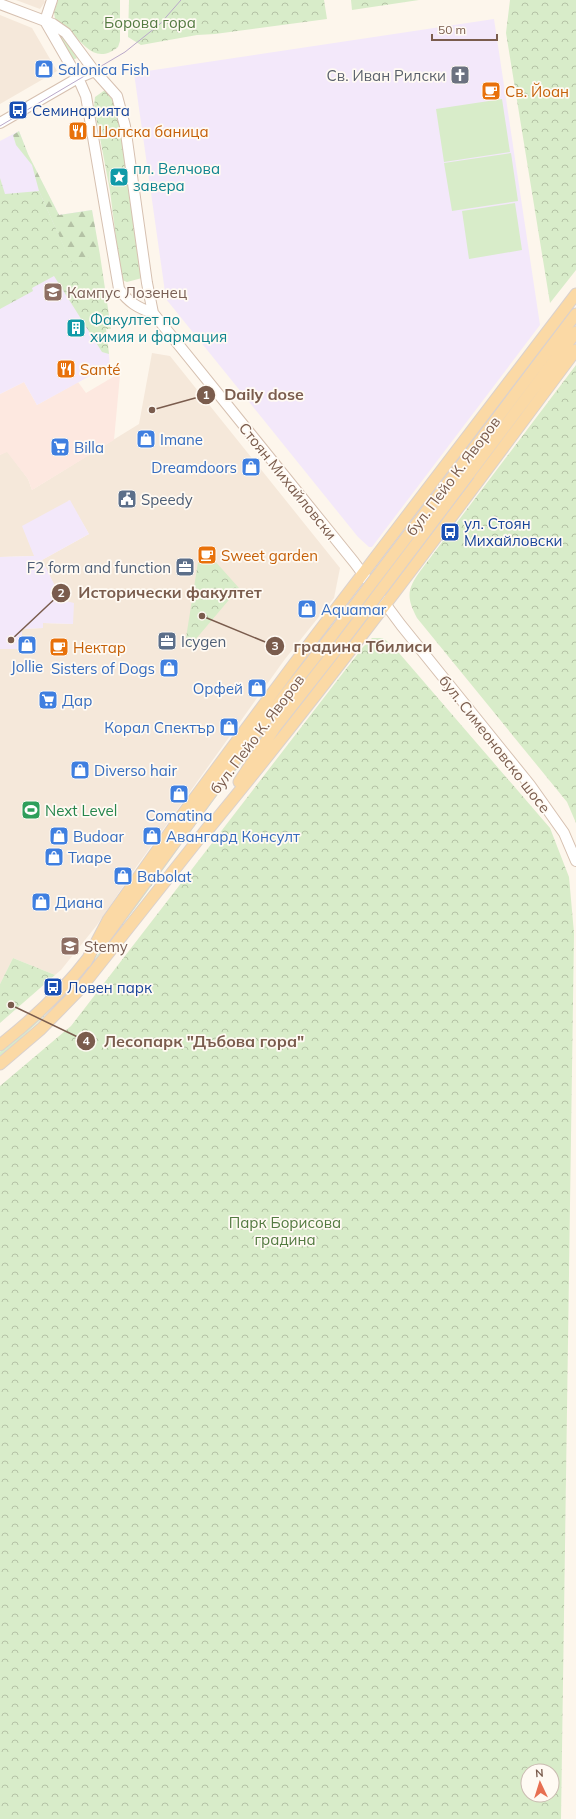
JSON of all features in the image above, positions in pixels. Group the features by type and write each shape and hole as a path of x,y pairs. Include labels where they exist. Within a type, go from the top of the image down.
{"main road":[{"path":"86,962 108,920 158,848 363,574 576,294"},
{"path":"535,348 576,301"},
{"name":"бул. Пейо К. Яворов","path":"0,1064 46,1024 80,989 206,832 276,726 342,642 576,314"},
{"name":"бул. Пейо К. Яворов","path":"0,1045 69,982 86,962 243,749 333,634 576,332"},
{"path":"561,370 576,346"},
{"path":"206,832 263,763 576,350"}],"street":[{"path":"52,0 45,21 78,78 86,96 92,121 119,289 125,299 138,308 153,313"},
{"path":"0,4 53,24 66,33 95,72 117,96 125,126 146,283 153,313"},
{"path":"0,123 78,78 95,72"},
{"name":"Стоян Михайловски","path":"153,313 363,574"},
{"name":"бул. Симеоновско шосе","path":"363,574 385,604 530,785 564,833 576,860"}],"shaded area":[{"path":"16,0 44,0 45,2 40,9"},
{"path":"0,15 32,28 57,71 0,104"},
{"path":"494,19 540,325 372,547 369,547 358,537 166,299 134,73"},
{"name":"Кампус Лозенец","path":"19,131 29,157 59,215 92,210 111,329 106,329 110,365 37,405 24,382 0,394 0,141"},
{"path":"152,353 170,356 340,568 334,598 285,659 137,866 97,925 61,970 55,975 13,958 0,984 0,649 21,649 21,629 43,628 43,623 73,624 42,560 89,534 69,500 35,556 0,557 0,455 7,451 28,479 32,490 139,424"},
{"path":"120,375 114,440 32,490 28,479 7,452 0,455 0,394 24,382 37,405 78,382 86,393 113,377"},
{"path":"70,500 89,534 42,560 62,600 74,603 73,624 43,623 43,628 22,629 22,649 0,649 0,557 34,556 22,526"}],"green space":[{"path":"58,0 120,0 120,41 118,47 111,52 104,54 92,52 55,19 54,12"},
{"name":"Борова гора","path":"129,0 324,0 327,19 215,34 197,35 141,45 128,37"},
{"path":"351,0 419,0 352,10"},
{"path":"510,0 576,0 576,270 550,303 506,33"},
{"path":"62,35 77,58 73,60 58,37"},
{"path":"105,90 113,101 118,116 142,278 127,282 122,280 120,270 110,191 94,106 95,97"},
{"path":"502,99 510,152 444,162 436,109"},
{"path":"19,131 28,154 59,215 92,210 100,255 81,280 71,263 39,191 32,165 16,145 13,135"},
{"path":"511,153 518,201 452,211 444,163"},
{"path":"0,178 5,194 39,191 71,262 100,255 111,329 106,329 109,354 102,352 54,276 32,288 33,291 0,309"},
{"path":"515,203 522,250 469,259 462,211"},
{"path":"576,365 576,823 567,802 417,618 411,604 410,593 413,583 421,570"},
{"path":"214,560 239,588 190,646 185,644 198,562"},
{"path":"338,638 339,639 229,780 104,949 80,977 55,1005 29,1031 0,1056 0,1052 43,1015 90,965 234,770"},
{"name":"Парк Борисова градина","path":"372,638 383,638 393,646 550,828 569,877 574,933 561,1819 0,1819 0,1086 71,1026 363,647"},
{"path":"13,958 55,975 0,1023 0,984"}],"tram line":[{"path":"0,126 125,52 160,24 181,0"}],"place":[{"name":"Salonica Fish","path":"44,69"},
{"name":"Св. Иван Рилски","path":"460,75"},
{"name":"Св. Йоан","path":"491,91"},
{"name":"Семинарията","path":"18,110"},
{"name":"Шопска баница","path":"78,131"},
{"name":"пл. Велчова завера","path":"119,177"},
{"name":"Кампус Лозенец","path":"53,292"},
{"name":"Факултет по химия и фармация","path":"76,328"},
{"name":"Santé","path":"66,369"},
{"name":"Daily dose","path":"152,410"},
{"name":"Imane","path":"146,439"},
{"name":"Billa","path":"60,447"},
{"name":"Dreamdoors","path":"251,467"},
{"name":"Speedy","path":"127,499"},
{"name":"ул. Стоян Михайловски","path":"450,532"},
{"name":"Sweet garden","path":"207,555"},
{"name":"F2 form and function","path":"185,567"},
{"name":"Aquamar","path":"307,609"},
{"name":"градина Тбилиси","path":"202,616"},
{"name":"Исторически факултет","path":"11,640"},
{"name":"Icygen","path":"167,641"},
{"name":"Jollie","path":"27,645"},
{"name":"Нектар","path":"59,647"},
{"name":"Sisters of Dogs","path":"169,668"},
{"name":"Орфей","path":"257,688"},
{"name":"Дар","path":"48,700"},
{"name":"Корал Спектър","path":"229,727"},
{"name":"Diverso hair","path":"80,770"},
{"name":"Comatina","path":"179,794"},
{"name":"Next Level","path":"31,810"},
{"name":"Budoar","path":"59,836"},
{"name":"Авангард Консулт","path":"152,836"},
{"name":"Тиаре","path":"54,857"},
{"name":"Babolat","path":"123,876"},
{"name":"Диана","path":"41,902"},
{"name":"Stemy","path":"70,946"},
{"name":"Ловен парк","path":"53,987"},
{"name":"Лесопарк \"Дъбова гора\"","path":"11,1005"}]}
